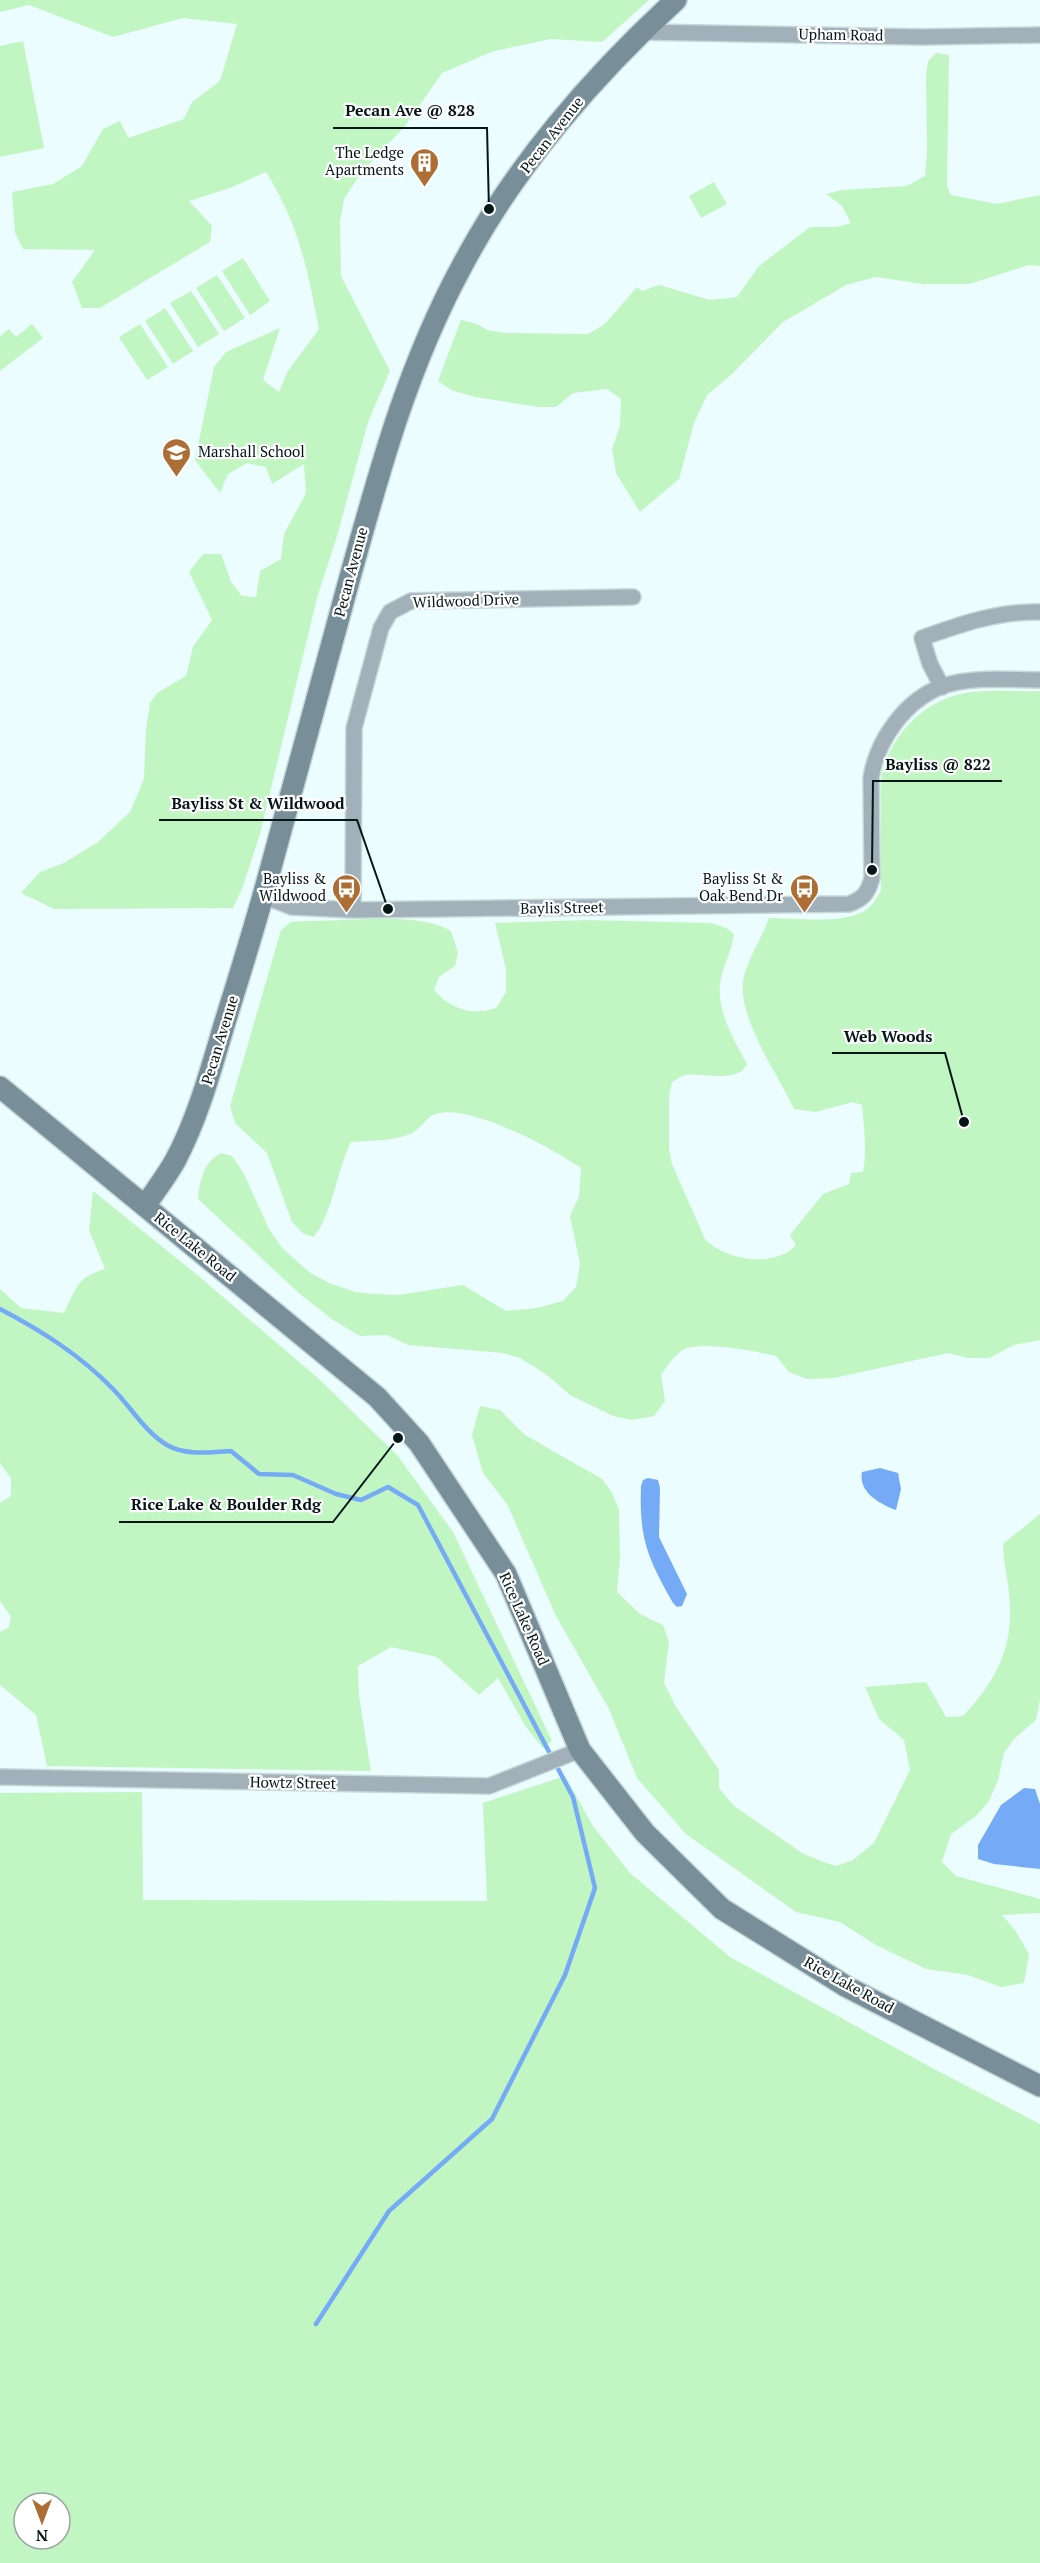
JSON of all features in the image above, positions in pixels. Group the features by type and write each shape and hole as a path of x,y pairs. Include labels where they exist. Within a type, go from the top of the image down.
{"main road":[{"name":"Pecan Avenue","path":"145,1206 175,1161 197,1112 263,896 378,474 401,401 428,335 462,264 506,194 559,123 641,32 676,0"},
{"name":"Rice Lake Road","path":"0,1087 377,1397 419,1443 506,1574 580,1750 645,1833 722,1909 847,1987 1040,2086"}],"street":[{"name":"Upham Road","path":"641,32 922,37 1040,35"},
{"name":"Wildwood Drive","path":"353,910 354,728 381,628 390,612 411,601 633,597"},
{"path":"1040,612 1005,614 968,621 922,638 930,664 942,687 986,680 1040,680"},
{"name":"Baylis Street","path":"263,896 292,907 353,910 849,904 861,900 869,890 872,878 871,778 879,750 904,713 942,687"},
{"name":"Howtz Street","path":"0,1777 489,1786 580,1750"}],"green space":[{"path":"0,0 649,0 602,42 551,39 494,51 442,73 405,126 361,173 344,199 340,221 341,276 390,371 368,422 338,533 317,598 260,834 242,889 233,908 54,909 21,893 40,872 64,863 98,842 130,812 144,779 146,730 150,703 157,693 186,676 193,647 212,620 189,572 203,554 221,554 231,582 242,596 256,597 260,571 281,559 284,534 306,493 304,464 272,484 266,467 247,463 228,474 220,493 195,460 214,367 226,352 280,328 263,380 279,392 288,371 319,329 306,267 286,209 266,172 230,188 189,201 212,226 210,242 100,308 82,308 72,282 95,250 23,249 15,233 12,192 53,184 82,166 103,129 120,121 128,138 184,119 192,102 220,81 237,24 183,18 113,37 29,5 0,12"},
{"path":"23,41 44,148 0,157 0,46"},
{"path":"936,53 949,55 947,186 951,195 997,204 1040,195 1040,266 1029,265 969,284 923,284 876,277 846,285 783,322 732,374 707,395 694,423 679,479 640,512 616,473 612,449 620,426 621,399 607,389 573,393 556,407 539,407 475,397 451,390 438,381 461,320 477,324 487,330 505,333 588,334 605,324 637,287 642,291 659,285 710,300 737,297 759,266 810,227 836,227 851,223 842,206 826,194 842,190 907,186 925,176 926,77 928,61"},
{"path":"714,182 727,204 701,218 689,196"},
{"path":"243,258 270,301 250,315 222,271"},
{"path":"217,275 245,318 224,331 196,288"},
{"path":"191,291 219,334 198,347 170,303"},
{"path":"165,308 193,351 173,364 145,321"},
{"path":"32,324 43,338 0,371 0,336 9,329 16,337"},
{"path":"140,324 168,367 147,380 119,337"},
{"path":"985,691 1040,691 1040,1340 1014,1345 989,1358 968,1358 948,1353 834,1378 807,1379 789,1372 776,1356 744,1350 696,1346 687,1348 676,1355 661,1375 665,1401 654,1416 632,1420 613,1416 570,1395 547,1375 520,1358 503,1353 408,1345 387,1335 360,1336 333,1320 300,1294 198,1199 201,1179 210,1161 221,1153 232,1156 243,1172 269,1229 282,1248 309,1272 331,1284 356,1292 398,1295 463,1285 506,1311 537,1308 563,1301 576,1287 580,1264 570,1216 579,1197 581,1168 552,1150 511,1130 469,1115 451,1112 436,1114 408,1135 384,1140 351,1142 331,1203 314,1237 304,1234 292,1222 267,1153 235,1123 230,1106 281,930 291,922 307,921 401,919 437,925 451,931 458,953 455,966 439,977 434,990 440,997 455,1006 470,1011 479,1011 496,1008 506,992 506,969 495,923 587,920 711,923 726,928 734,934 721,977 721,1005 728,1026 747,1064 736,1074 719,1076 692,1074 672,1082 669,1097 669,1149 672,1164 705,1239 714,1246 724,1252 750,1259 776,1257 787,1252 796,1245 790,1235 823,1194 849,1184 851,1173 863,1172 865,1147 862,1105 853,1102 815,1112 794,1109 759,1042 745,1006 743,989 750,959 769,918 817,920 842,918 863,912 875,900 881,891 881,780 889,753 905,728 927,709 953,696"},
{"path":"93,1191 195,1273 319,1379 397,1455 453,1532 552,1741 543,1748 526,1727 498,1678 479,1695 437,1657 391,1647 358,1666 359,1696 371,1771 47,1766 36,1715 0,1685 0,1632 9,1627 11,1617 0,1601 0,1503 11,1496 11,1478 0,1463 0,1289 21,1308 64,1313 78,1285 88,1276 105,1269 89,1230"},
{"path":"480,1406 500,1410 525,1435 602,1479 611,1491 619,1509 620,1559 617,1592 640,1614 663,1625 669,1642 664,1683 676,1707 719,1770 719,1788 734,1806 802,1853 837,1866 853,1860 874,1843 910,1770 904,1740 879,1719 865,1687 926,1682 946,1717 963,1716 994,1675 1006,1646 1010,1612 1003,1544 1040,1514 1040,1700 1036,1720 1014,1739 1004,1753 998,1780 989,1801 976,1816 951,1834 942,1862 956,1876 1040,1899 1040,1913 1002,1915 1015,1930 1029,1954 1024,1983 1001,1987 968,1975 926,1969 876,1945 840,1922 796,1912 686,1834 637,1778 609,1709 556,1616 507,1504 483,1473 472,1435"},
{"path":"565,1776 593,1826 630,1873 730,1957 934,2069 1040,2124 1040,2563 0,2563 0,1793 142,1792 143,1900 487,1901 483,1803"}],"water":[{"path":"880,1468 898,1473 901,1489 896,1510 877,1501 863,1486 862,1472"},
{"path":"648,1478 658,1480 660,1488 659,1537 687,1594 682,1606 677,1607 673,1603 647,1548 642,1521 641,1486 643,1480"},
{"path":"1024,1788 1035,1789 1040,1804 1040,1869 994,1864 978,1859 978,1845 1001,1805"}],"waterway":[{"path":"0,1309 46,1335 87,1365 113,1389 145,1426 167,1445 182,1451 231,1451 259,1474 293,1475 336,1494 361,1500 388,1487 418,1505 573,1797 595,1888 565,1975 492,2119 389,2211 316,2324"}],"place":[{"name":"The Ledge Apartments","path":"425,188"},
{"name":"Pecan Ave @ 828","path":"489,209"},
{"name":"Marshall School","path":"177,478"},
{"name":"Bayliss @ 822","path":"872,870"},
{"name":"Bayliss St & Wildwood","path":"388,909"},
{"name":"Bayliss & Wildwood","path":"347,914"},
{"name":"Bayliss St & Oak Bend Dr","path":"804,914"},
{"name":"Web Woods","path":"964,1122"},
{"name":"Rice Lake & Boulder Rdg","path":"398,1438"}]}
